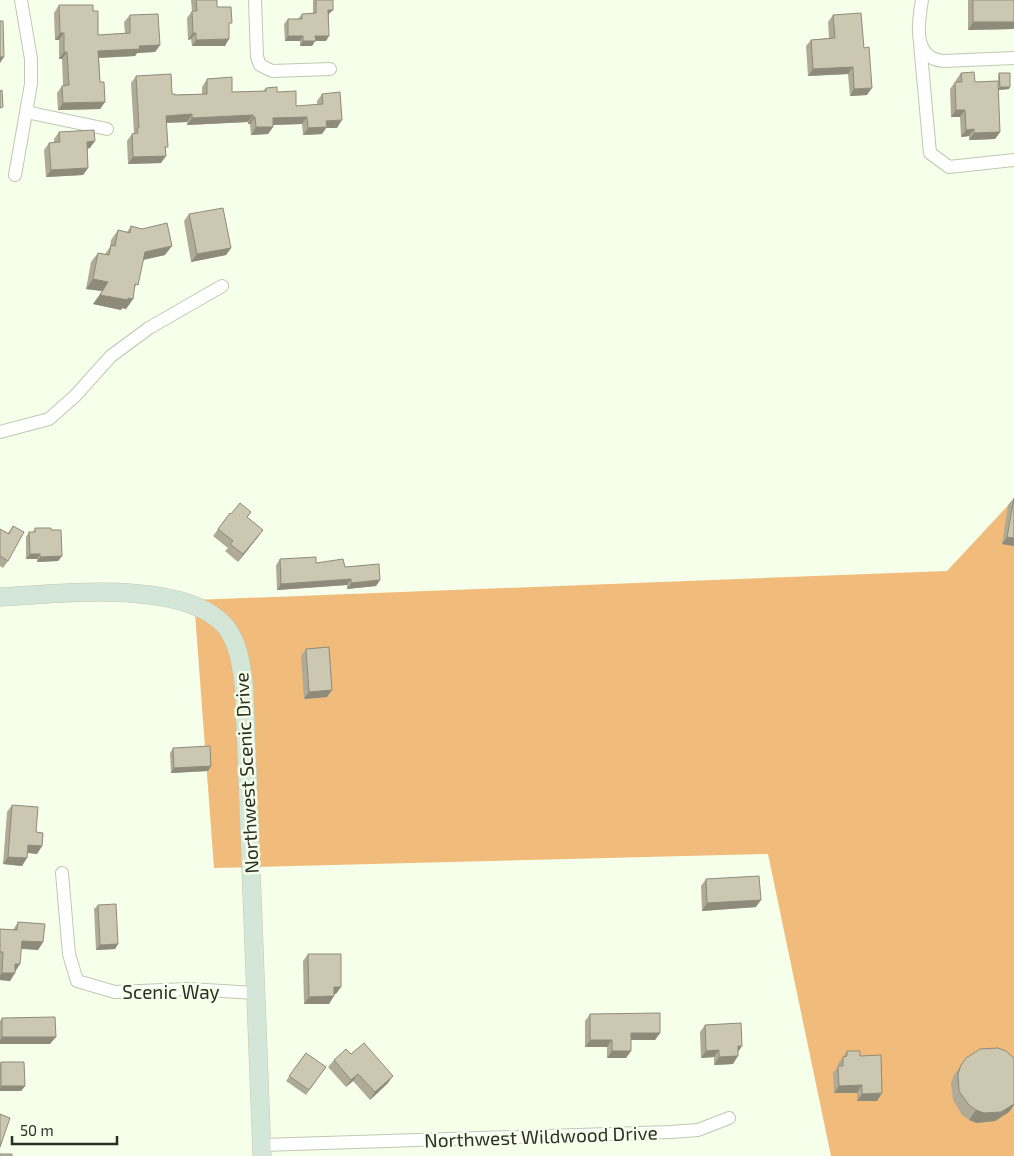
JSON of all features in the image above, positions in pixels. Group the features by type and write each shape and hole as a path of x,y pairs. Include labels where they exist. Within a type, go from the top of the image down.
{"street":[{"path":"15,175 31,84 31,59 21,0"},
{"path":"255,0 258,62 264,68 272,71 330,70"},
{"path":"922,0 919,18 920,44 930,153 949,167 1014,160"},
{"path":"920,44 930,58 935,61 1014,58"},
{"path":"26,112 107,129"},
{"path":"0,432 49,419 75,396 111,356 149,328 222,286"},
{"name":"Northwest Scenic Drive","path":"0,597 89,592 178,600 214,616 226,627 234,641 240,657 244,685 262,1151"},
{"name":"Scenic Way","path":"62,873 69,954 77,981 115,992 188,989 256,993"},
{"name":"Northwest Wildwood Drive","path":"262,1151 671,1132 698,1130 729,1118"}],"shaded area":[{"path":"1014,499 1014,1156 831,1156 768,854 214,868 194,600 947,571"}],"building":[{"path":"196,0 217,0 217,7 231,7 232,23 229,23 229,39 196,40 196,33 193,33 192,11 197,11"},
{"path":"316,0 333,0 333,10 328,10 329,36 315,36 316,41 303,41 303,36 288,36 288,19 302,19 302,14 316,13"},
{"path":"973,0 1014,0 1014,22 973,22"},
{"path":"59,5 93,5 93,11 98,11 98,35 130,33 130,15 158,14 160,45 139,46 140,49 98,51 100,82 104,82 105,102 63,103 62,86 69,85 67,52 64,52 64,33 60,33"},
{"path":"861,13 864,48 869,47 872,88 854,89 853,67 813,69 811,40 835,38 833,15"},
{"path":"0,21 3,21 4,57 0,57"},
{"path":"974,72 975,82 998,81 1000,132 974,133 974,129 966,130 965,110 956,110 955,82 962,82 961,73"},
{"path":"999,73 1010,73 1010,87 1000,87"},
{"path":"171,74 172,94 175,95 207,94 207,79 232,77 232,92 266,91 266,88 277,87 277,92 296,91 296,106 323,104 322,94 340,92 342,120 326,121 327,127 308,128 307,117 273,118 273,127 256,127 253,115 192,118 192,114 166,116 168,147 165,147 166,156 133,157 132,134 138,133 137,128 139,128 136,76"},
{"path":"2,90 3,107 0,108 0,91"},
{"path":"94,130 95,141 87,142 88,168 51,170 49,143 60,142 59,132"},
{"path":"223,208 231,248 197,254 189,214"},
{"path":"167,223 172,246 145,252 138,285 135,284 133,299 128,298 128,300 100,295 108,282 93,279 98,253 109,255 111,245 115,246 118,230 130,233 131,226 142,229"},
{"path":"1014,498 1014,538 1007,537"},
{"path":"240,503 251,512 247,517 263,530 243,554 230,544 233,541 218,529"},
{"path":"13,526 24,532 8,561 0,556 0,529 9,534"},
{"path":"35,528 61,530 62,556 40,557 40,554 30,554 29,532 35,532"},
{"path":"316,557 316,563 343,559 345,567 379,564 380,580 351,583 351,579 281,584 280,559"},
{"path":"329,647 332,690 309,692 306,649"},
{"path":"210,746 211,766 174,768 173,748"},
{"path":"12,805 38,807 36,832 43,833 42,846 28,845 27,858 8,857"},
{"path":"759,876 761,900 707,903 706,879"},
{"path":"116,904 118,944 100,945 98,905"},
{"path":"18,922 45,924 43,942 22,941 20,964 15,964 15,973 2,973 3,952 0,952 0,929 17,930"},
{"path":"308,954 341,954 341,987 334,987 334,996 309,997"},
{"path":"660,1013 660,1033 631,1033 631,1051 612,1051 612,1040 590,1040 590,1014"},
{"path":"55,1017 56,1037 2,1037 2,1018"},
{"path":"741,1023 742,1046 738,1046 738,1056 719,1057 719,1050 706,1051 705,1025"},
{"path":"364,1043 393,1076 375,1092 358,1074 351,1080 334,1060 346,1049 351,1054"},
{"path":"998,1048 1006,1051 1014,1058 1014,1104 1001,1112 984,1113 969,1105 959,1091 958,1074 966,1058 980,1049"},
{"path":"847,1051 860,1051 860,1056 881,1055 882,1093 862,1094 862,1085 839,1086 838,1066 843,1066 843,1057 847,1056"},
{"path":"306,1053 326,1067 309,1090 289,1076"},
{"path":"1,1062 24,1062 25,1086 1,1086"},
{"path":"0,1114 10,1118 0,1147"},
{"path":"0,1154 12,1154 12,1156 0,1156"}]}
